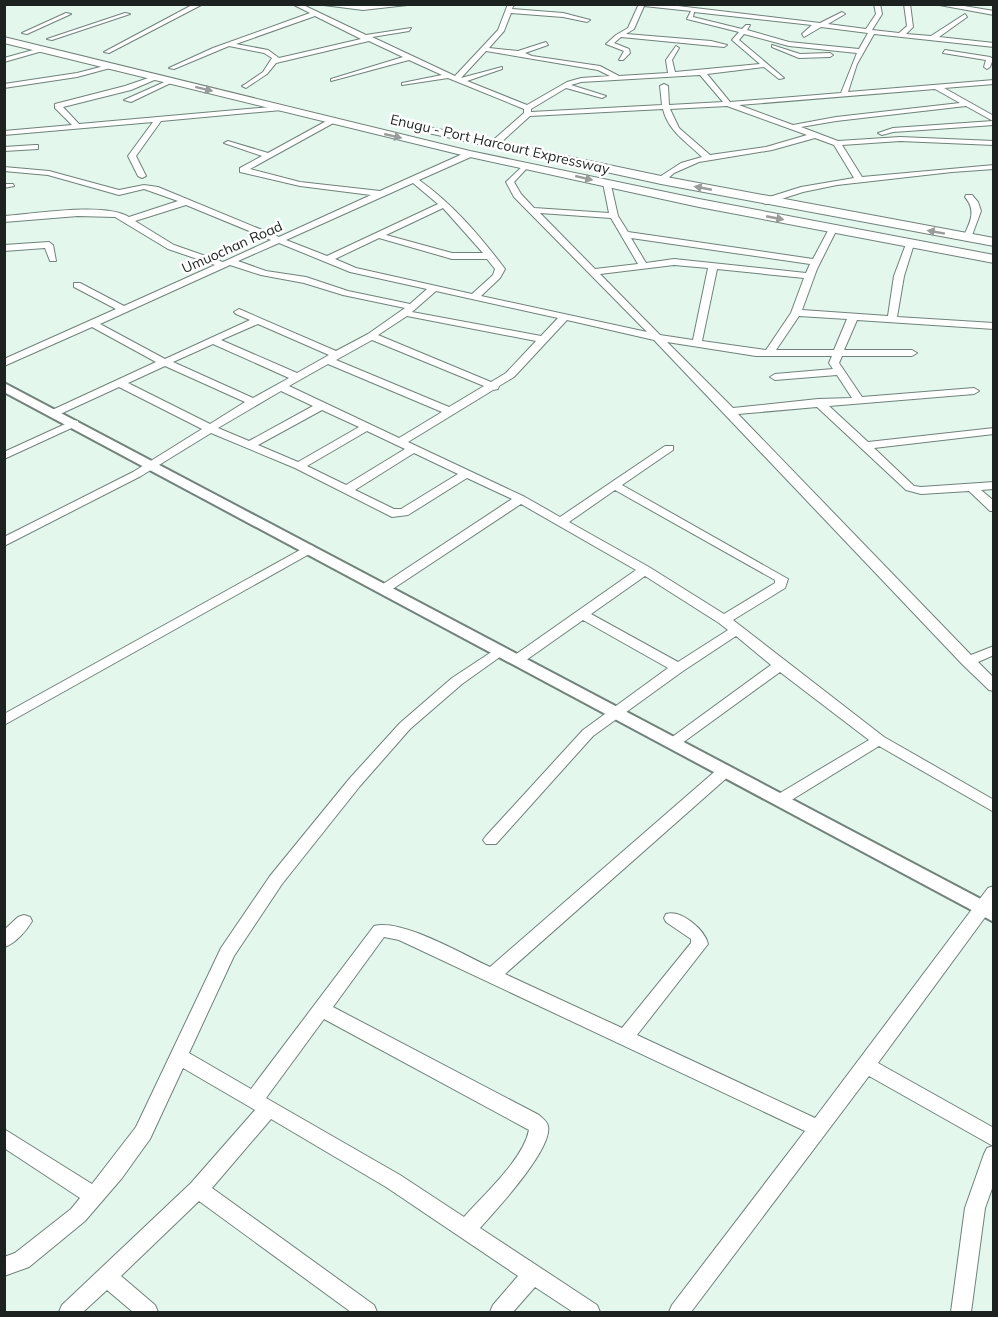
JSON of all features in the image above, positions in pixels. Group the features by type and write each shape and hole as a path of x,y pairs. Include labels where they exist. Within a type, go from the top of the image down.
{"highway":[{"path":"14,39 46,37 73,44"},
{"name":"Enugu - Port Harcourt Expressway","path":"14,39 44,49 470,154 833,229 993,259"},
{"path":"102,51 129,58"},
{"path":"166,67 193,74"},
{"path":"241,85 267,91"},
{"name":"Enugu - Port Harcourt Expressway","path":"397,123 766,201 993,242"}],"main road":[{"path":"4,387 988,912"}],"street":[{"path":"102,51 200,4"},
{"path":"295,4 408,58 528,111 664,108 991,83"},
{"path":"325,18 321,5 363,8 413,4"},
{"path":"844,93 879,14 877,4"},
{"path":"900,35 910,26 907,4"},
{"path":"937,4 993,13"},
{"path":"982,11 988,4"},
{"path":"621,59 627,50 609,44 631,29 640,5 684,9 694,7 759,16 773,14 870,32 990,44 993,38"},
{"path":"694,7 689,18 782,42 861,52"},
{"path":"455,79 501,31 510,8 587,20"},
{"path":"14,39 68,14"},
{"path":"46,37 127,14"},
{"path":"166,67 313,14"},
{"path":"804,36 819,24 839,18 842,14"},
{"path":"730,45 759,16"},
{"path":"937,39 965,16"},
{"path":"274,61 409,28"},
{"path":"621,35 644,39 687,40 730,45 767,65 782,78"},
{"path":"937,39 945,52 990,59 987,67"},
{"path":"782,42 774,46 800,56 861,52"},
{"path":"519,53 546,44"},
{"path":"227,45 266,51 274,55 274,61 265,73 241,85"},
{"path":"672,75 669,60 676,48"},
{"path":"4,60 44,49"},
{"path":"484,49 600,68 616,77"},
{"path":"941,60 945,52"},
{"path":"333,80 408,58"},
{"path":"494,144 528,111 565,86 581,80 702,74 767,65"},
{"path":"4,86 77,75 112,66"},
{"path":"404,84 455,79 500,68"},
{"path":"702,74 728,104 837,143 877,140 993,143"},
{"path":"78,127 58,106 128,88 157,77"},
{"path":"128,100 171,81"},
{"path":"565,86 602,96"},
{"path":"664,86 664,108 673,128 709,159"},
{"path":"935,86 993,121"},
{"path":"811,96 819,103"},
{"path":"793,127 833,118 931,111 965,104"},
{"path":"4,133 282,108"},
{"path":"142,176 132,156 159,119"},
{"path":"333,121 243,170 300,184 382,194"},
{"path":"877,140 882,133 893,130 993,121"},
{"path":"661,180 677,167 771,148 815,135"},
{"path":"228,143 269,156"},
{"path":"837,143 860,179"},
{"path":"4,149 35,147"},
{"name":"Umuochan Road","path":"4,363 470,154"},
{"path":"525,166 512,178 511,187 730,411 993,687"},
{"path":"766,201 815,186 860,179 949,169 993,167"},
{"path":"4,169 49,173 115,193 149,187 282,239 353,270 656,337 769,353 912,353"},
{"path":"414,180 444,204 500,269 500,272 474,297"},
{"path":"606,183 614,216 643,265"},
{"path":"967,238 978,212 975,202 969,197"},
{"path":"129,220 188,201"},
{"path":"328,259 444,204"},
{"path":"532,210 614,216"},
{"path":"4,219 109,212 129,220 138,228 171,247 264,273 306,280 409,310 544,340"},
{"path":"769,353 796,313 815,262 833,229"},
{"path":"625,234 815,262"},
{"path":"378,235 452,256 489,256"},
{"path":"892,319 899,276 910,244"},
{"path":"4,249 49,245 53,259"},
{"path":"594,273 674,262 809,276"},
{"path":"696,344 713,265"},
{"path":"78,285 125,310"},
{"path":"4,542 153,465 296,376 371,336 409,310 433,289"},
{"path":"239,312 332,358 452,411"},
{"path":"796,313 993,326"},
{"path":"401,441 494,387 521,365 565,317"},
{"path":"853,317 834,363 858,399"},
{"path":"54,412 258,321"},
{"path":"93,324 164,362 253,402"},
{"path":"371,336 494,387"},
{"path":"212,340 296,376"},
{"path":"776,377 840,372"},
{"path":"119,383 211,429 252,444 299,466 384,511 399,514 468,473"},
{"path":"280,386 521,499 645,570 724,620 879,740 993,807"},
{"path":"730,411 974,391"},
{"path":"818,402 906,485 915,490 993,485"},
{"path":"252,444 322,405"},
{"path":"4,456 74,423"},
{"path":"299,466 368,426"},
{"path":"866,446 993,431"},
{"path":"346,490 415,448"},
{"path":"562,521 669,448"},
{"path":"614,485 782,579 782,585 724,620"},
{"path":"972,487 993,508"},
{"path":"384,589 521,499"},
{"path":"4,720 309,549"},
{"path":"517,660 645,570"},
{"path":"582,614 678,668"},
{"path":"491,840 574,746 678,668 737,630"},
{"path":"968,662 993,650"},
{"path":"4,1267 22,1260 78,1215 115,1172 143,1133 227,953 276,880 405,726 457,681 499,651"},
{"path":"673,743 780,665"},
{"path":"780,800 879,740"},
{"path":"491,976 725,771"},
{"path":"679,1312 866,1065 988,912 993,892"},
{"path":"626,1038 700,944 699,936 672,918"},
{"path":"4,941 24,921"},
{"path":"69,1312 198,1189 261,1104 323,1010 380,931 403,934 818,1128"},
{"path":"323,1010 532,1121 539,1127 539,1134 526,1158 466,1230"},
{"path":"180,1057 393,1180 590,1312"},
{"path":"866,1065 993,1138"},
{"path":"4,1137 94,1196"},
{"path":"961,1312 975,1208 993,1154"},
{"path":"198,1189 367,1312"},
{"path":"500,1312 532,1275"},
{"path":"107,1277 148,1312"}]}
